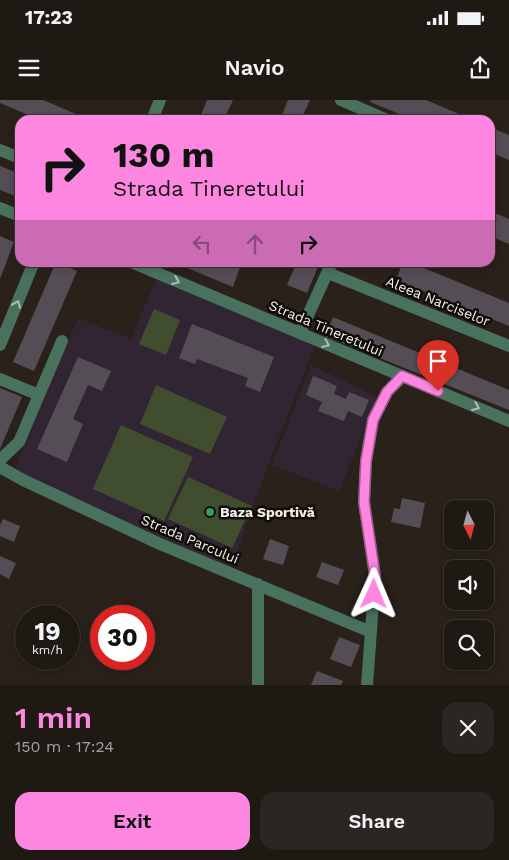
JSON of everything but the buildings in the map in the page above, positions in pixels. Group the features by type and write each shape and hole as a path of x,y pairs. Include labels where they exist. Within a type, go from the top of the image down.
{"street":[{"path":"341,100 376,115"},
{"path":"154,115 160,101"},
{"path":"0,150 15,156"},
{"path":"0,208 15,214"},
{"path":"0,345 32,267"},
{"name":"Strada Tineretului","path":"143,267 509,421"},
{"path":"300,332 330,268"},
{"name":"Aleea Narciselor","path":"330,268 509,346"},
{"path":"0,460 19,442 62,342"},
{"path":"367,685 375,576 364,502 366,461 373,420 387,392 402,376"},
{"path":"0,378 39,395"},
{"name":"Strada Parcului","path":"0,467 23,480 160,544 371,632"},
{"path":"258,584 258,685"}],"shaded area":[{"path":"158,274 317,340 262,481 230,573 13,474 78,318 131,339"},
{"path":"311,365 377,397 339,491 272,465"}],"green space":[{"path":"154,309 180,320 166,355 139,344"},
{"path":"156,385 227,417 210,454 140,424"},
{"path":"121,425 193,457 164,521 93,489"},
{"name":"Baza Sportivă","path":"188,477 252,506 232,548 168,519"}],"place":[{"name":"Baza Sportivă","path":"210,512"}],"route":[{"path":"374,594 375,576 364,502 366,461 373,420 387,392 402,376 438,391"}]}
